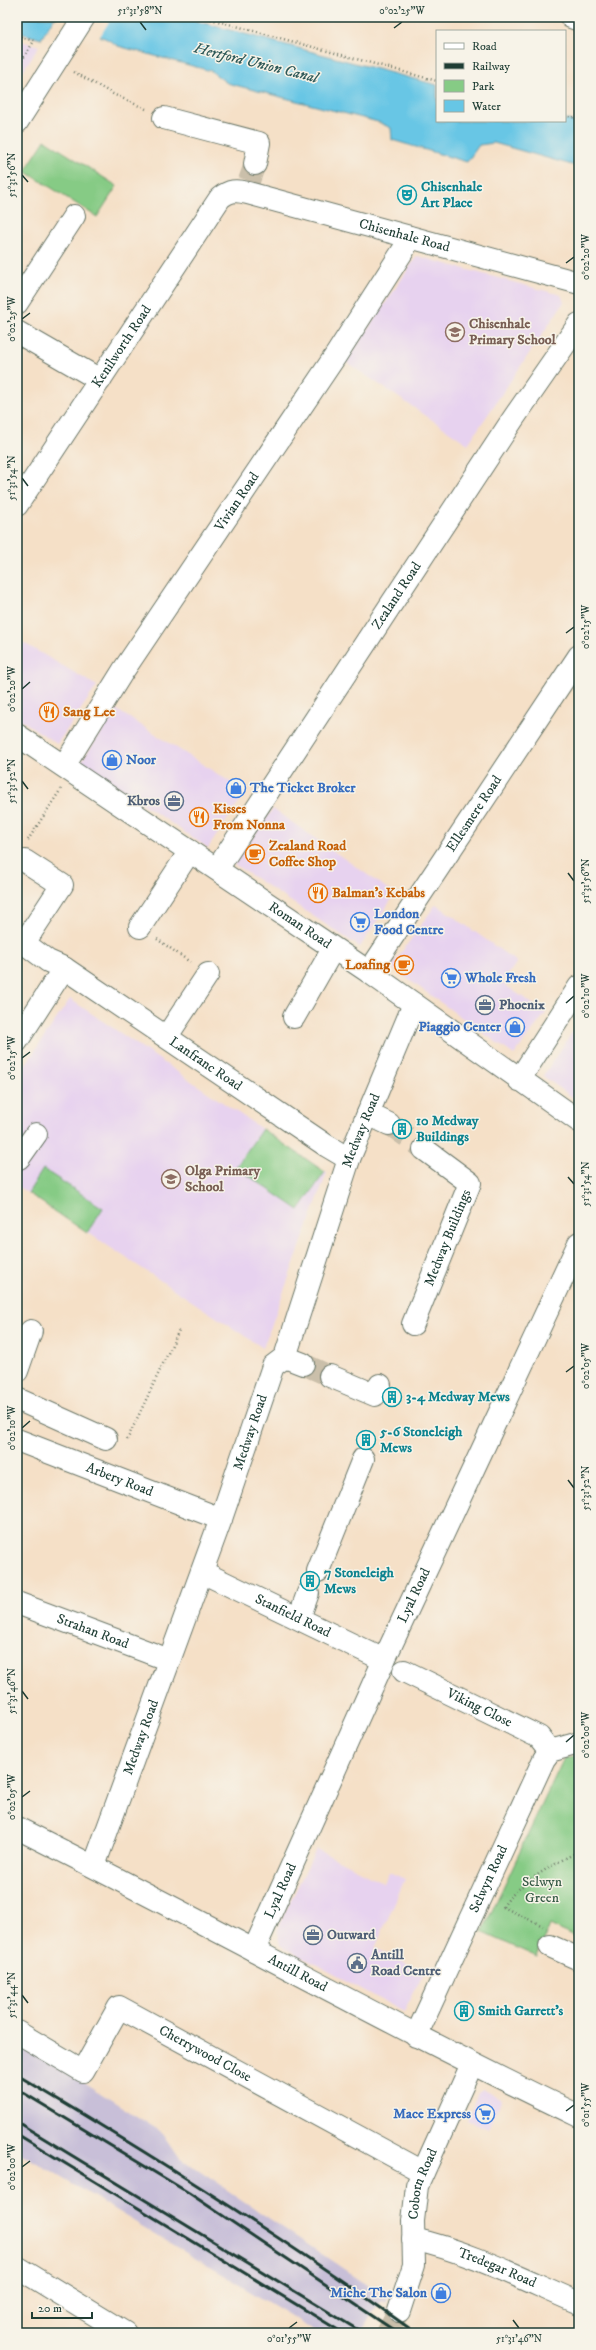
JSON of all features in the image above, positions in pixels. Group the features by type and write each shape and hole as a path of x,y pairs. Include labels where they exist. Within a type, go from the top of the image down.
{"street":[{"path":"17,122 84,17"},
{"path":"571,17 579,20"},
{"path":"164,118 260,143 245,182"},
{"name":"Chisenhale Road","path":"245,182 409,237 579,283"},
{"name":"Kenilworth Road","path":"17,506 220,198 245,182"},
{"path":"17,303 74,216"},
{"name":"Vivian Road","path":"65,775 123,671 344,343 404,249 409,237"},
{"name":"Zealand Road","path":"217,869 513,419 579,324"},
{"path":"17,332 100,380"},
{"name":"Ellesmere Road","path":"369,972 579,656"},
{"name":"Roman Road","path":"17,735 65,775 217,869 369,972 519,1080 579,1121"},
{"path":"140,927 190,851"},
{"name":"Lanfranc Road","path":"25,861 62,885 24,943 48,961 64,968 167,1036 327,1146 349,1159"},
{"path":"294,1017 333,949"},
{"path":"17,1041 64,968"},
{"path":"167,1036 208,974"},
{"path":"519,1080 579,987"},
{"name":"Medway Road","path":"94,1866 221,1519 273,1366 294,1361 349,1159 414,1004"},
{"path":"368,1114 389,1124"},
{"path":"17,1157 19,1158 36,1134"},
{"name":"Medway Buildings","path":"413,1324 470,1183 424,1149"},
{"name":"Lyal Road","path":"254,1950 384,1660 579,1243"},
{"path":"17,1371 31,1331"},
{"path":"330,1376 375,1395 380,1385"},
{"path":"17,1399 106,1439"},
{"name":"Arbery Road","path":"17,1440 221,1519"},
{"path":"318,1571 362,1459"},
{"name":"Stanfield Road","path":"202,1572 384,1660"},
{"path":"299,1618 308,1593"},
{"name":"Strahan Road","path":"17,1603 169,1660"},
{"name":"Viking Close","path":"404,1671 539,1737 550,1751"},
{"path":"550,1751 579,1743"},
{"name":"Selwyn Road","path":"416,2036 541,1766 550,1751"},
{"name":"Antill Road","path":"17,1828 94,1866 416,2036 579,2116"},
{"path":"550,1937 579,1959"},
{"name":"Cherrywood Close","path":"17,2032 84,2071 119,2007 423,2172"},
{"name":"Coborn Road","path":"399,2311 414,2265 414,2202 423,2172 472,2064"},
{"name":"Tredegar Road","path":"413,2239 435,2244 469,2256 579,2303"},
{"path":"17,2267 125,2333"}],"path":[{"path":"204,17 436,80"},
{"path":"17,36 34,41 17,68"},
{"path":"74,71 113,94 164,118"},
{"path":"566,115 579,119"},
{"path":"25,861 19,856 65,775"},
{"path":"140,927 208,974"},
{"path":"106,1439 123,1448 179,1330"},
{"path":"503,1907 511,1897 536,1876 579,1852"},
{"path":"480,1896 503,1907 550,1937"}],"shaded area":[{"path":"17,40 39,46 17,80"},
{"name":"Chisenhale Primary School","path":"417,256 561,295 564,302 468,444 346,362"},
{"path":"17,639 97,686 57,744 17,717"},
{"path":"117,710 246,792 208,848 81,762"},
{"path":"273,809 395,894 360,947 234,864"},
{"path":"436,904 517,962 502,983 546,1013 514,1055 391,967"},
{"name":"Olga Primary School","path":"70,999 327,1173 263,1348 17,1186 17,1077"},
{"path":"579,1022 579,1102 543,1076"},
{"path":"316,1849 384,1883 389,1872 405,1879 375,1948 424,1973 404,2012 280,1945 277,1933 281,1921"},
{"path":"17,2040 163,2133 180,2158 388,2299 385,2303 381,2300 360,2333 319,2333 17,2151"},
{"name":"Mace Express","path":"483,2090 502,2099 488,2129 467,2119 478,2093"}],"green space":[{"path":"45,140 117,186 97,217 25,171"},
{"path":"262,1129 325,1172 299,1210 236,1167"},
{"path":"43,1169 103,1208 87,1233 28,1193"},
{"name":"Selwyn Green","path":"579,1755 579,1939 550,1925 537,1957 482,1932 564,1758"}],"water":[{"name":"Hertford Union Canal","path":"17,17 181,17 436,85 436,122 566,122 566,119 579,123 579,167 494,143 479,145 467,162 392,140 391,128 378,122 227,83 211,71 118,46 107,39 54,18 41,39 17,32"}],"pier":[{"path":"57,17 112,17 99,38 55,21"}],"tunnel":[{"path":"249,181 255,164"},
{"path":"389,1124 424,1149"},
{"path":"303,1364 330,1376"},
{"path":"387,2333 399,2311"}],"railway":[{"path":"17,2075 119,2136 220,2200 318,2265 416,2333"},
{"path":"17,2089 189,2193 398,2333"},
{"path":"17,2122 363,2333"},
{"path":"17,2134 343,2333"}],"place":[{"name":"Chisenhale Art Place","path":"407,195"},
{"name":"Chisenhale Primary School","path":"455,332"},
{"name":"Sang Lee","path":"49,712"},
{"name":"Noor","path":"112,760"},
{"name":"The Ticket Broker","path":"236,788"},
{"name":"Kbros","path":"174,801"},
{"name":"Kisses From Nonna","path":"199,817"},
{"name":"Zealand Road Coffee Shop","path":"255,854"},
{"name":"Balman's Kebabs","path":"318,893"},
{"name":"London Food Centre","path":"360,922"},
{"name":"Loafing","path":"404,965"},
{"name":"Whole Fresh","path":"451,978"},
{"name":"Phoenix","path":"485,1005"},
{"name":"Piaggio Center","path":"515,1027"},
{"name":"10 Medway Buildings","path":"402,1129"},
{"name":"Olga Primary School","path":"171,1179"},
{"name":"3-4 Medway Mews","path":"392,1397"},
{"name":"5-6 Stoneleigh Mews","path":"366,1440"},
{"name":"7 Stoneleigh Mews","path":"310,1581"},
{"name":"Outward","path":"313,1935"},
{"name":"Antill Road Centre","path":"357,1963"},
{"name":"Smith Garrett's","path":"464,2011"},
{"name":"Mace Express","path":"485,2114"},
{"name":"Miche The Salon","path":"441,2293"}]}
